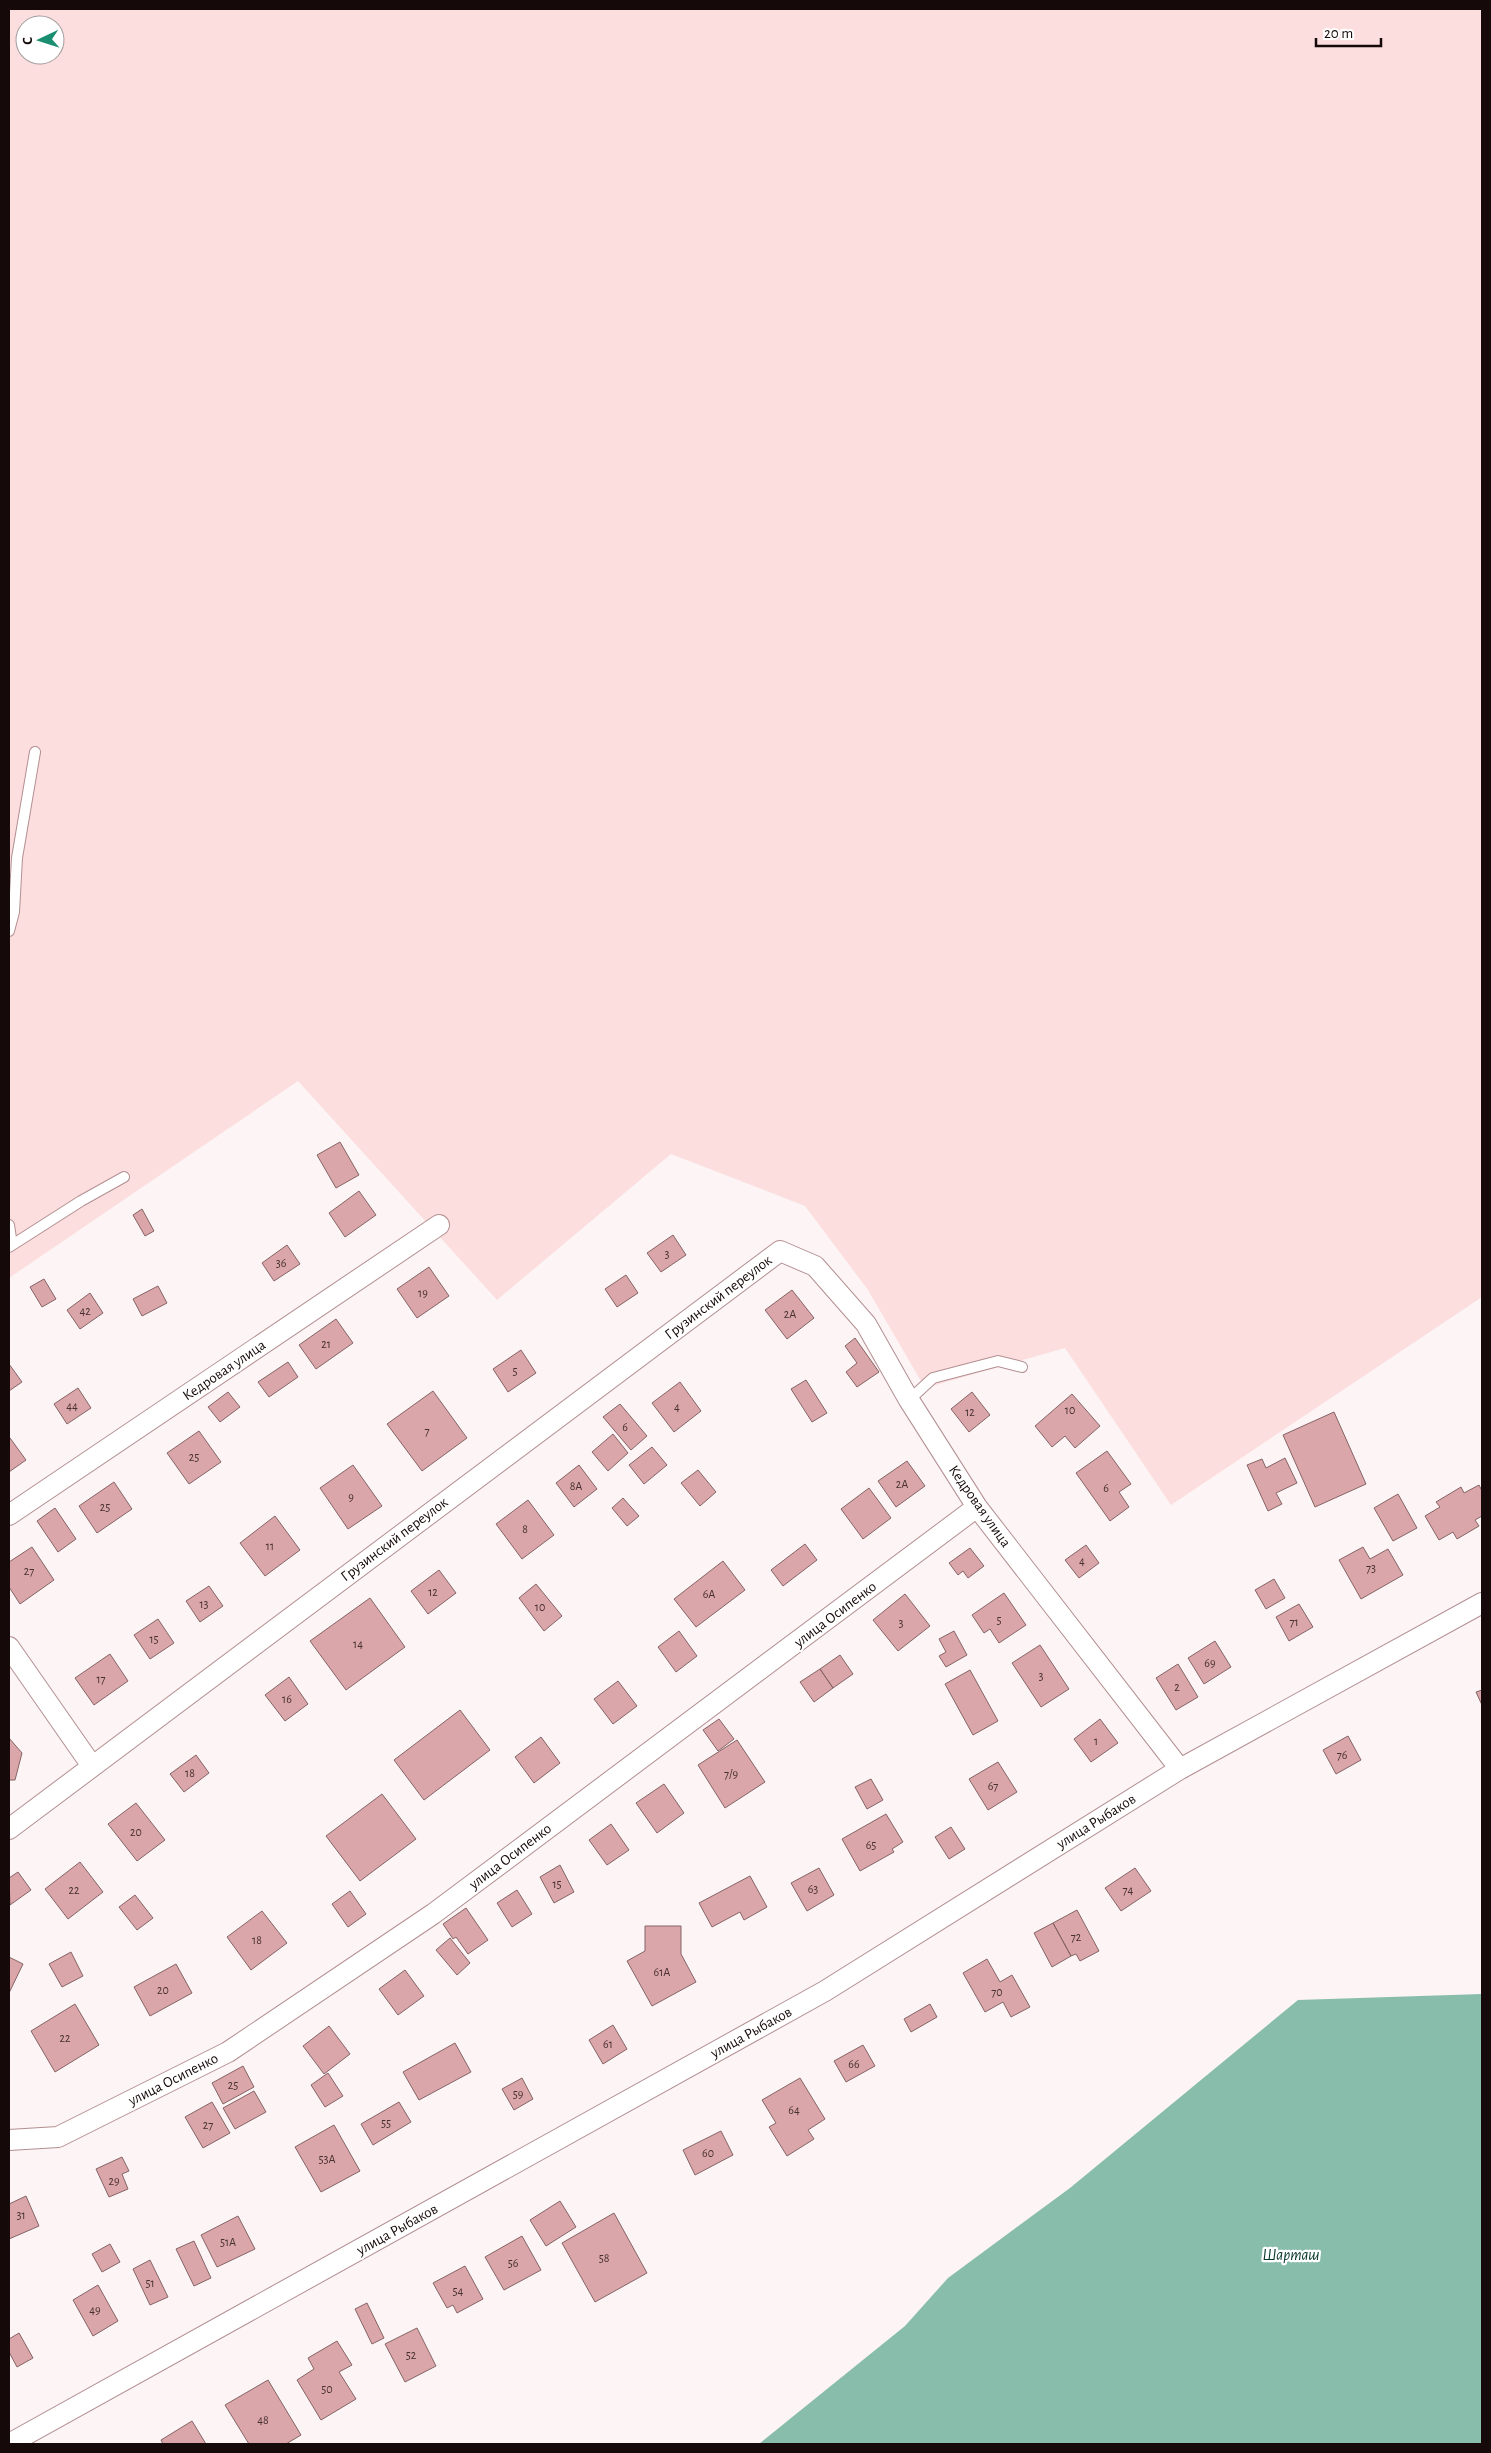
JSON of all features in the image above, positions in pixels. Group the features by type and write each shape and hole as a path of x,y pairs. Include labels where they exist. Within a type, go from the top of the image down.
{"street":[{"name":"Кедровая улица","path":"9,1515 439,1225"},
{"name":"Кедровая улица","path":"780,1251 815,1266 866,1324 909,1400 977,1507 1180,1769"},
{"name":"Грузинский переулок","path":"9,1829 780,1251"},
{"name":"улица Осипенко","path":"9,2140 58,2137 228,2052 433,1914 977,1507"},
{"name":"улица Рыбаков","path":"9,2444 825,1991 1180,1769 1482,1603"},
{"path":"9,1647 92,1766"}],"lane":[{"path":"9,931 14,912 17,858 35,752"},
{"path":"10,1246 81,1200 124,1177"},
{"path":"9,1226 10,1246"},
{"path":"909,1400 933,1378 998,1360 1022,1367"}],"shaded area":[{"path":"9,9 1482,9 1482,1297 1171,1505 1065,1348 925,1388 868,1290 805,1206 671,1154 497,1300 298,1081 9,1278"}],"water":[{"name":"Шарташ","path":"1482,1994 1482,2444 759,2444 905,2326 948,2278 1070,2188 1298,2000"}],"building":[{"path":"340,1142 359,1175 336,1188 317,1155"},
{"path":"359,1191 376,1215 345,1237 329,1213"},
{"path":"142,1209 154,1231 145,1236 133,1215"},
{"path":"673,1235 686,1255 661,1272 647,1253"},
{"path":"287,1245 300,1264 274,1281 262,1263"},
{"path":"429,1267 449,1296 417,1318 397,1289"},
{"path":"626,1275 638,1293 617,1307 605,1289"},
{"path":"44,1279 56,1299 42,1307 30,1287"},
{"path":"158,1286 167,1303 142,1316 133,1299"},
{"path":"792,1290 814,1318 787,1339 765,1310"},
{"path":"90,1293 103,1313 80,1329 67,1310"},
{"path":"336,1319 353,1343 316,1369 299,1345"},
{"path":"855,1338 879,1372 857,1387 846,1372 857,1363 845,1346"},
{"path":"521,1350 536,1373 508,1392 493,1369"},
{"path":"288,1362 298,1377 269,1397 258,1382"},
{"path":"9,1364 22,1382 9,1391"},
{"path":"806,1380 827,1413 812,1422 791,1389"},
{"path":"680,1382 701,1411 674,1432 652,1403"},
{"path":"78,1388 91,1408 67,1424 54,1404"},
{"path":"433,1391 467,1438 422,1471 387,1424"},
{"path":"228,1392 240,1407 220,1422 208,1407"},
{"path":"972,1392 990,1415 969,1432 951,1409"},
{"path":"1072,1394 1100,1426 1075,1448 1065,1436 1052,1447 1035,1426"},
{"path":"620,1404 647,1436 631,1450 603,1417"},
{"path":"1334,1412 1366,1484 1315,1507 1283,1435"},
{"path":"199,1431 221,1462 189,1484 167,1453"},
{"path":"613,1434 628,1453 608,1471 592,1452"},
{"path":"10,1438 26,1460 9,1472 9,1440"},
{"path":"652,1447 667,1465 644,1484 629,1465"},
{"path":"1107,1451 1131,1484 1119,1492 1129,1507 1110,1521 1076,1473"},
{"path":"1285,1458 1297,1483 1276,1493 1282,1504 1268,1511 1247,1465 1262,1459 1266,1468"},
{"path":"907,1461 925,1486 896,1507 878,1481"},
{"path":"353,1465 382,1506 348,1529 320,1488"},
{"path":"579,1465 597,1489 574,1507 556,1483"},
{"path":"698,1470 716,1492 700,1506 681,1483"},
{"path":"114,1482 132,1509 97,1533 79,1506"},
{"path":"1479,1485 1482,1491 1482,1516 1475,1520 1479,1526 1457,1539 1453,1532 1439,1540 1425,1516 1440,1507 1436,1502 1461,1487 1464,1493"},
{"path":"869,1488 891,1518 863,1539 841,1509"},
{"path":"1398,1494 1417,1528 1393,1541 1374,1508"},
{"path":"623,1498 639,1516 627,1526 612,1508"},
{"path":"528,1500 554,1535 522,1559 496,1524"},
{"path":"55,1508 76,1539 58,1552 37,1521"},
{"path":"275,1516 300,1550 265,1576 240,1543"},
{"path":"805,1544 817,1560 783,1586 771,1570"},
{"path":"1086,1545 1099,1563 1079,1578 1065,1560"},
{"path":"32,1547 54,1580 20,1604 9,1587 9,1562"},
{"path":"1363,1547 1370,1559 1388,1549 1403,1575 1361,1599 1339,1560"},
{"path":"970,1548 984,1566 968,1578 963,1571 958,1575 949,1563"},
{"path":"723,1561 745,1590 696,1627 674,1599"},
{"path":"439,1570 456,1593 428,1614 411,1591"},
{"path":"1274,1579 1285,1598 1266,1609 1255,1590"},
{"path":"536,1584 562,1616 544,1631 519,1598"},
{"path":"209,1586 223,1606 200,1622 186,1601"},
{"path":"1004,1593 1026,1625 999,1643 990,1629 984,1633 972,1615"},
{"path":"905,1594 930,1626 898,1651 873,1620"},
{"path":"370,1598 405,1647 346,1690 310,1641"},
{"path":"1299,1604 1313,1627 1289,1641 1276,1617"},
{"path":"158,1619 174,1643 150,1659 134,1635"},
{"path":"679,1631 697,1656 676,1672 658,1647"},
{"path":"954,1631 967,1655 946,1667 939,1656 946,1652 939,1639"},
{"path":"1215,1641 1231,1667 1204,1684 1188,1658"},
{"path":"1040,1645 1069,1689 1041,1707 1012,1663"},
{"path":"110,1654 128,1681 94,1705 75,1678"},
{"path":"840,1655 853,1674 833,1688 820,1669"},
{"path":"1178,1664 1198,1697 1176,1710 1156,1678"},
{"path":"820,1669 833,1688 814,1702 800,1682"},
{"path":"970,1670 998,1721 973,1735 945,1684"},
{"path":"289,1677 308,1704 285,1721 265,1695"},
{"path":"618,1681 637,1706 613,1724 594,1699"},
{"path":"1482,1690 1482,1705 1476,1692"},
{"path":"460,1710 490,1750 424,1800 394,1760"},
{"path":"719,1719 734,1739 718,1751 703,1730"},
{"path":"1100,1719 1118,1743 1091,1762 1074,1739"},
{"path":"1348,1736 1361,1760 1336,1774 1323,1750"},
{"path":"541,1737 560,1763 534,1783 515,1757"},
{"path":"9,1738 22,1753 15,1780 9,1780"},
{"path":"737,1740 765,1782 725,1808 698,1765"},
{"path":"196,1755 209,1773 184,1792 170,1774"},
{"path":"998,1762 1017,1792 988,1810 969,1779"},
{"path":"871,1779 883,1800 867,1809 855,1787"},
{"path":"664,1784 684,1813 657,1833 636,1803"},
{"path":"382,1794 416,1839 360,1881 326,1836"},
{"path":"136,1803 165,1840 137,1861 108,1824"},
{"path":"886,1814 903,1842 892,1849 894,1852 860,1871 842,1839"},
{"path":"611,1824 629,1850 607,1865 589,1840"},
{"path":"951,1827 965,1849 949,1859 935,1837"},
{"path":"80,1862 103,1892 68,1919 45,1889"},
{"path":"560,1865 574,1892 554,1903 540,1877"},
{"path":"819,1868 834,1895 807,1911 791,1883"},
{"path":"1135,1868 1151,1891 1121,1911 1105,1888"},
{"path":"18,1872 31,1890 10,1905 9,1878"},
{"path":"750,1876 767,1907 744,1920 740,1912 712,1927 699,1903"},
{"path":"517,1890 532,1914 512,1927 497,1903"},
{"path":"350,1891 366,1914 348,1927 332,1904"},
{"path":"135,1895 153,1918 137,1930 119,1907"},
{"path":"466,1908 488,1940 468,1954 456,1937 453,1939 443,1924"},
{"path":"1077,1910 1099,1951 1080,1961 1076,1954 1071,1956 1053,1923"},
{"path":"262,1911 287,1943 251,1970 227,1937"},
{"path":"1053,1923 1071,1956 1052,1967 1034,1933"},
{"path":"645,1926 681,1926 681,1954 696,1982 652,2006 627,1961 645,1951"},
{"path":"450,1938 470,1963 457,1975 436,1950"},
{"path":"71,1952 83,1976 62,1987 49,1964"},
{"path":"9,1957 23,1964 9,1993"},
{"path":"987,1959 1000,1982 1012,1975 1030,2007 1011,2017 1003,2002 985,2012 963,1973"},
{"path":"176,1964 192,1993 150,2016 134,1987"},
{"path":"405,1970 424,1996 398,2015 379,1989"},
{"path":"75,2004 99,2045 55,2072 31,2031"},
{"path":"930,2004 937,2017 911,2032 904,2019"},
{"path":"613,2025 627,2049 603,2064 589,2040"},
{"path":"329,2026 350,2054 324,2074 303,2046"},
{"path":"455,2043 471,2072 419,2100 403,2072"},
{"path":"863,2045 875,2066 846,2082 834,2061"},
{"path":"243,2066 254,2087 223,2104 212,2083"},
{"path":"328,2073 343,2096 325,2107 311,2085"},
{"path":"522,2078 533,2099 514,2110 502,2089"},
{"path":"800,2078 825,2119 808,2130 814,2139 787,2156 769,2127 776,2123 762,2100"},
{"path":"254,2091 266,2112 235,2129 223,2108"},
{"path":"212,2102 230,2133 203,2148 185,2117"},
{"path":"399,2102 411,2122 373,2145 361,2124"},
{"path":"334,2125 360,2171 321,2192 295,2147"},
{"path":"721,2131 733,2155 695,2175 683,2150"},
{"path":"122,2157 129,2171 122,2174 128,2189 109,2197 96,2169"},
{"path":"26,2196 39,2226 9,2239 9,2204"},
{"path":"560,2201 576,2227 546,2246 530,2220"},
{"path":"614,2213 647,2273 595,2302 562,2243"},
{"path":"238,2216 255,2249 217,2267 201,2235"},
{"path":"522,2236 541,2270 504,2290 485,2257"},
{"path":"194,2241 211,2278 194,2286 176,2249"},
{"path":"110,2244 120,2262 102,2272 92,2254"},
{"path":"150,2260 168,2297 150,2305 133,2269"},
{"path":"465,2266 483,2299 457,2313 453,2305 447,2308 433,2283"},
{"path":"98,2285 118,2321 93,2336 73,2300"},
{"path":"367,2303 384,2338 372,2344 355,2309"},
{"path":"417,2328 436,2366 405,2382 385,2344"},
{"path":"19,2333 33,2358 17,2367 9,2352 9,2339"},
{"path":"337,2341 352,2365 339,2372 356,2399 321,2420 297,2380 314,2369 308,2358"},
{"path":"268,2380 301,2435 286,2444 249,2444 225,2405"},
{"path":"192,2421 206,2444 163,2444 161,2440"}]}
